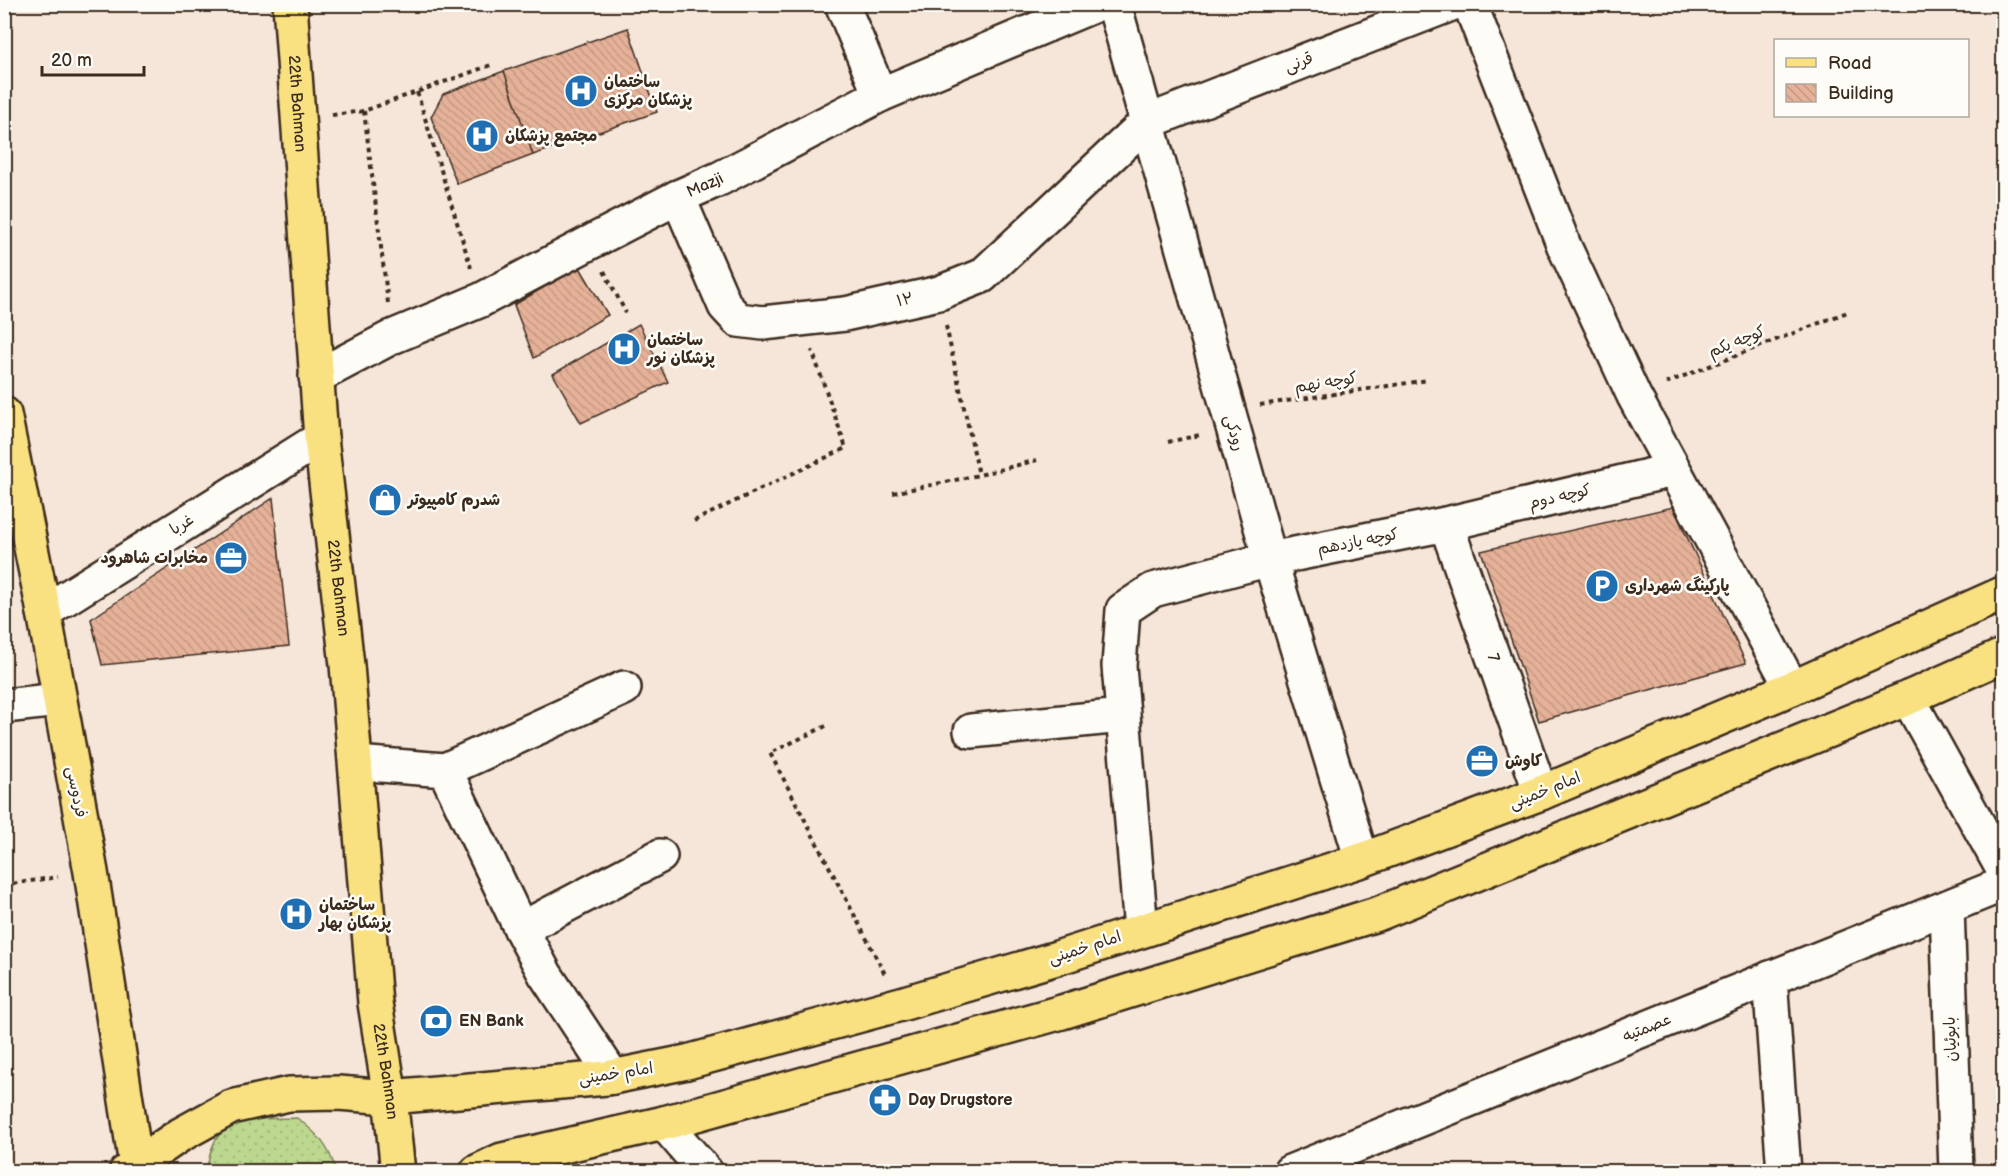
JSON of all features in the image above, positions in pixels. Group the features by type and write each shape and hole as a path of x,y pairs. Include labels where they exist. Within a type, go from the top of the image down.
{"main road":[{"name":"22th Bahman","path":"290,4 321,438 347,666 375,1003 390,1097 398,1172"},
{"name":"فردوسی","path":"4,414 44,612 58,700 91,873 133,1169"},
{"name":"امام خمینی","path":"133,1169 180,1135 231,1107 289,1094 338,1093 390,1097 613,1077 687,1062 901,1004 1057,958 1362,860 1541,793 1792,688 2004,593"},
{"path":"477,1172 502,1160 664,1123 1062,1012 1380,913 1908,698 2004,655"}],"street":[{"path":"842,4 880,95"},
{"name":"Mazji","path":"316,377 392,337 481,300 880,95 1097,4"},
{"name":"رودکی","path":"1114,4 1270,559 1362,860"},
{"name":"قرنی","path":"1147,122 1451,4"},
{"path":"1470,4 1564,246 1634,396 1792,688"},
{"name":"۱۲","path":"678,197 725,306 738,320 764,323 845,314 939,293 982,276 1147,122"},
{"name":"غربا","path":"44,612 321,438"},
{"name":"کوچه دوم","path":"1446,524 1673,470"},
{"name":"کوچه یازدهم","path":"1122,716 1119,666 1123,610 1153,590 1270,559 1446,524"},
{"name":"7","path":"1446,524 1541,793"},
{"path":"356,763 445,770 624,688"},
{"path":"1908,698 2004,871"},
{"path":"4,706 58,700"},
{"path":"971,731 1122,716 1141,930"},
{"path":"445,770 545,974 613,1077"},
{"path":"521,929 660,856"},
{"name":"عصمتیه","path":"1290,1172 2004,884"},
{"name":"بابوئیان","path":"1947,907 1956,1172"},
{"path":"1770,978 1784,1172"},
{"path":"664,1123 706,1172"}],"path":[{"path":"299,119 364,111 494,64"},
{"path":"417,92 481,300"},
{"path":"364,111 392,337"},
{"path":"589,243 626,313"},
{"path":"939,293 979,475"},
{"name":"کوچه یکم","path":"1634,396 1850,311"},
{"path":"694,521 846,448 801,319"},
{"name":"کوچه نهم","path":"1228,410 1428,380"},
{"path":"893,493 1037,460"},
{"path":"826,726 770,753 901,1004"},
{"path":"4,885 91,873"}],"green space":[{"path":"297,1118 322,1141 336,1171 206,1171 214,1143 219,1135 235,1124 256,1119"}],"building":[{"name":"ساختمان پزشکان مرکزی","path":"628,28 657,112 533,155 504,71"},
{"name":"مجتمع پزشکان","path":"504,71 533,155 457,184 431,117 443,94"},
{"path":"579,266 608,315 534,358 514,305"},
{"name":"ساختمان پزشکان نور","path":"639,324 668,382 581,423 553,374"},
{"name":"مخابرات شاهرود","path":"273,498 289,646 102,665 91,619"},
{"name":"پارکینگ شهرداری","path":"1673,507 1746,663 1539,721 1481,551"}],"place":[{"name":"ساختمان پزشکان مرکزی","path":"581,91"},
{"name":"مجتمع پزشکان","path":"482,136"},
{"name":"ساختمان پزشکان نور","path":"624,349"},
{"name":"شدرم کامپیوتر","path":"385,500"},
{"name":"مخابرات شاهرود","path":"231,558"},
{"name":"پارکینگ شهرداری","path":"1602,586"},
{"name":"کاوش","path":"1482,761"},
{"name":"ساختمان پزشکان بهار","path":"296,914"},
{"name":"EN Bank","path":"436,1021"},
{"name":"Day Drugstore","path":"885,1100"}]}
